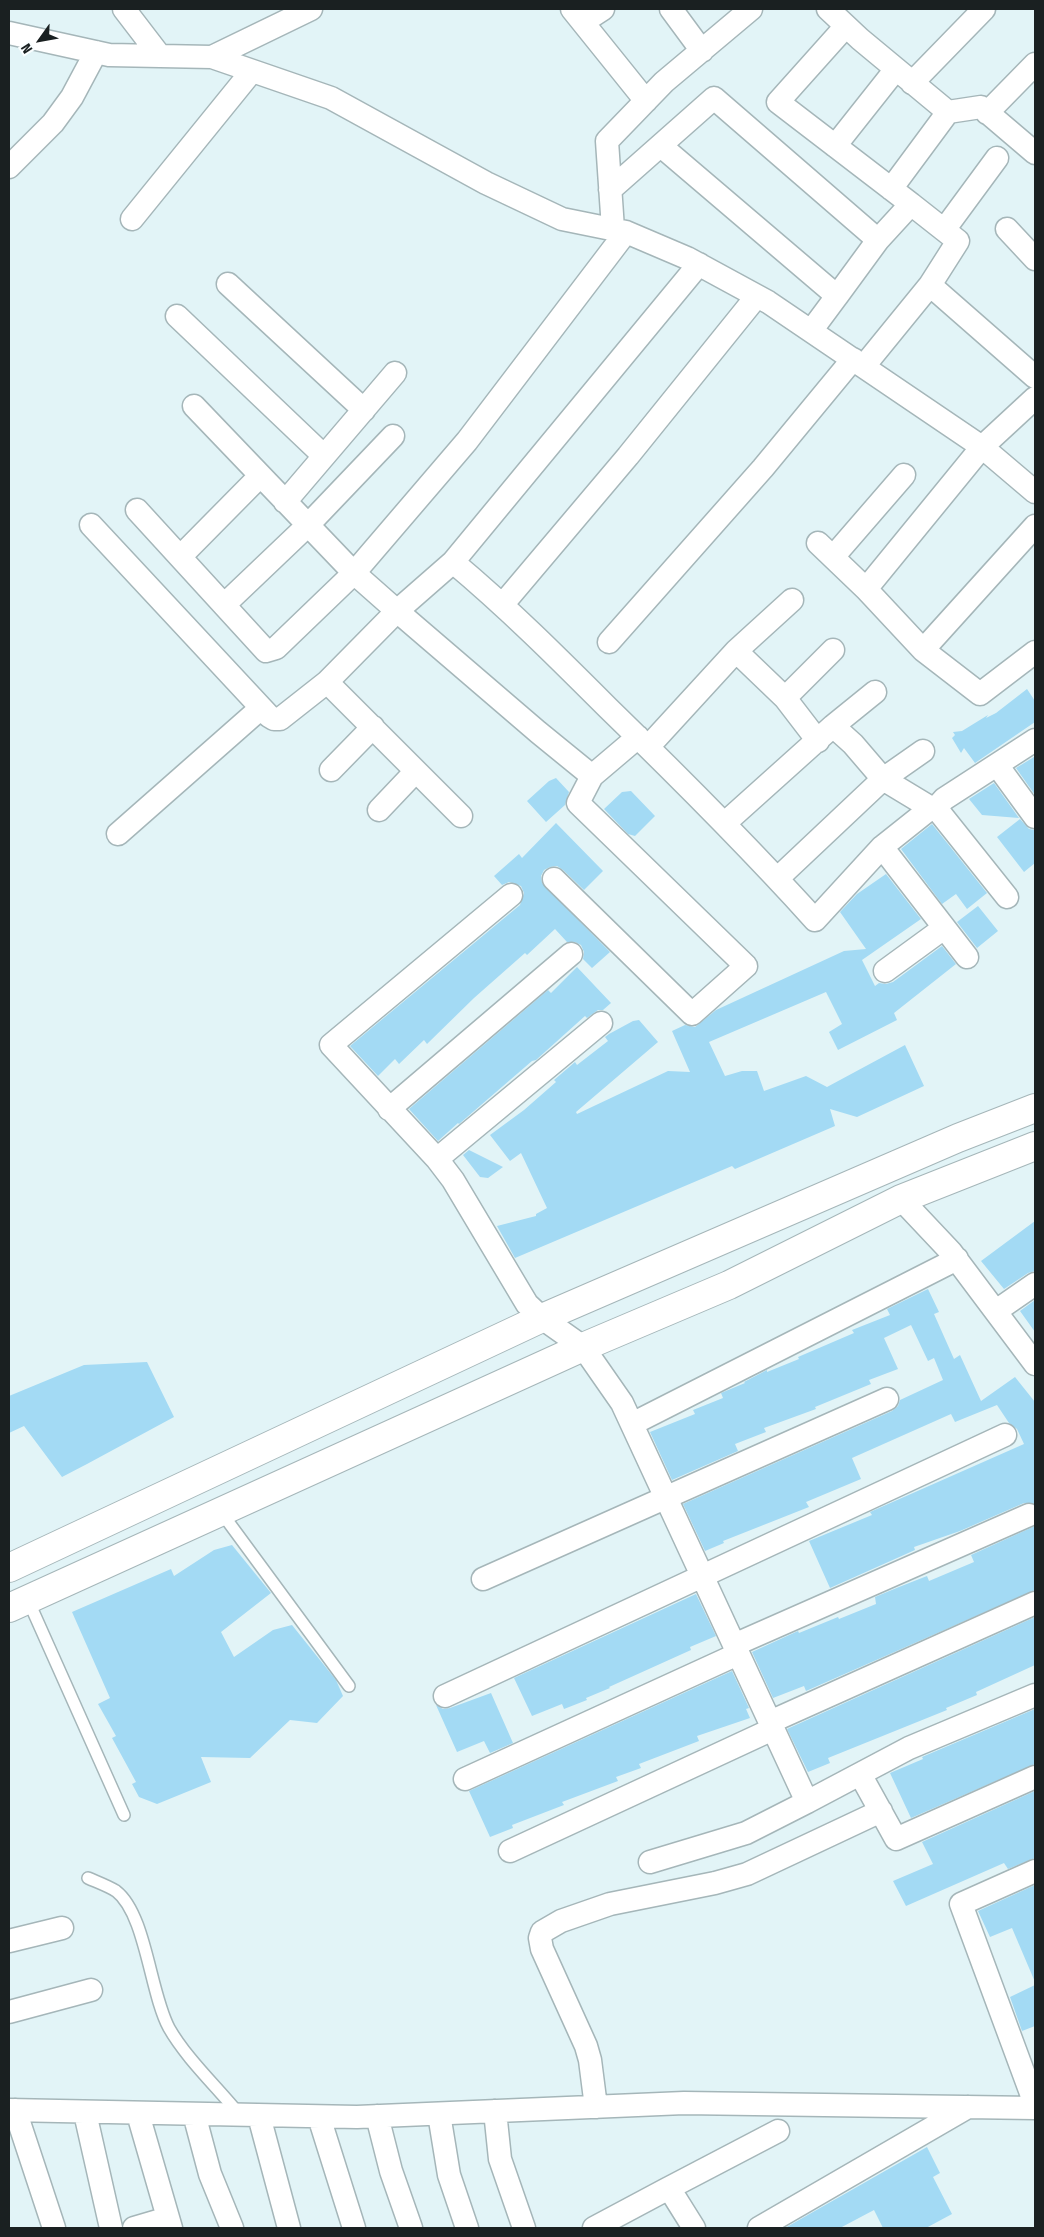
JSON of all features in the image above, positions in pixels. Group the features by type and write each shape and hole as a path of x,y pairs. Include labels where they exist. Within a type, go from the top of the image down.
{"street":[{"path":"124,9 160,56"},
{"path":"212,57 311,9"},
{"path":"603,9 578,16 646,100"},
{"path":"671,9 702,50"},
{"path":"137,510 266,651 276,648 354,574 480,425 619,230 610,190 607,140 664,82 751,9"},
{"path":"828,9 948,112"},
{"path":"835,146 904,76 984,9"},
{"path":"610,642 763,468 930,285 958,240 778,102 846,26"},
{"path":"13,40 109,55 212,57 331,98 486,182 562,219 619,230 699,264 758,296 982,447 1035,492"},
{"path":"9,167 63,110 96,52"},
{"path":"987,113 1035,64"},
{"path":"132,219 252,71"},
{"path":"610,190 714,98 878,240"},
{"path":"891,188 948,112 981,107 1035,153"},
{"path":"661,146 837,296"},
{"path":"944,230 997,158"},
{"path":"812,331 878,240 911,204"},
{"path":"1007,229 1035,259"},
{"path":"90,525 261,708 274,719 280,719 327,682 397,611 453,562 699,264"},
{"path":"228,284 364,410"},
{"path":"930,285 1035,377"},
{"path":"503,604 628,456 758,296"},
{"path":"177,316 324,456"},
{"path":"285,502 395,373"},
{"path":"866,589 982,447 1035,398"},
{"path":"194,406 354,574 592,776"},
{"path":"224,605 308,526 392,436"},
{"path":"904,475 825,550 866,589 922,650 980,694 1035,652"},
{"path":"181,556 260,476"},
{"path":"922,650 1035,526"},
{"path":"453,562 503,604 725,823 815,920 882,847 944,799 1035,740"},
{"path":"554,879 692,1014 746,966 578,803 592,776 643,742 736,651 792,600"},
{"path":"785,698 833,650"},
{"path":"736,651 785,698 826,733 853,744 883,779 933,808 1007,897"},
{"path":"327,682 461,816"},
{"path":"725,823 875,692"},
{"path":"118,834 261,708"},
{"path":"331,770 373,727"},
{"path":"778,878 883,779 923,751"},
{"path":"997,765 1035,817"},
{"path":"379,810 416,771"},
{"path":"882,847 967,957"},
{"path":"511,895 332,1045 437,1159 453,1180 527,1304 542,1318 583,1347 622,1403 808,1802"},
{"path":"885,971 944,928"},
{"path":"389,1109 571,954"},
{"path":"437,1159 601,1023"},
{"path":"9,1568 542,1318 958,1138 1035,1108"},
{"path":"18,1604 583,1347 729,1285 901,1199 1035,1146"},
{"path":"901,1199 956,1259 1035,1364"},
{"path":"632,1424 956,1259"},
{"path":"996,1311 1035,1284"},
{"path":"483,1579 887,1399"},
{"path":"445,1696 1005,1434"},
{"path":"465,1779 975,1537 1029,1515"},
{"path":"510,1851 1035,1603"},
{"path":"650,1862 746,1832 808,1802 909,1748 1035,1695"},
{"path":"860,1774 896,1839 1035,1777"},
{"path":"596,2107 590,2060 586,2046 542,1949 540,1938 542,1932 562,1921 623,1900 715,1883 747,1874 880,1811"},
{"path":"1035,1871 961,1904 1035,2104"},
{"path":"9,1941 62,1928"},
{"path":"9,2012 91,1990"},
{"path":"54,2228 12,2110 250,2116 377,2116 684,2103 1035,2108"},
{"path":"759,2228 968,2107"},
{"path":"495,2111 500,2159 524,2228"},
{"path":"85,2112 112,2228"},
{"path":"134,2228 170,2223 138,2114"},
{"path":"194,2114 210,2174 232,2228"},
{"path":"439,2114 449,2175 467,2228"},
{"path":"250,2116 281,2226"},
{"path":"319,2116 354,2228"},
{"path":"377,2116 390,2170 411,2228"},
{"path":"594,2228 778,2131"},
{"path":"669,2188 694,2228"}],"lane":[{"path":"221,1512 349,1686"},
{"path":"18,1604 124,1815"},
{"path":"88,1878 116,1891 126,1902 136,1921 160,2010 170,2030 250,2116"}],"building":[{"path":"1027,689 1035,701 1035,722 975,763 964,748 961,753 952,738 955,735 953,732 962,731 988,715 986,718 996,713"},
{"path":"1034,757 1035,759 1035,795 1016,768"},
{"path":"556,778 569,792 565,805 546,822 527,801 549,781"},
{"path":"994,783 1019,818 982,815 969,799"},
{"path":"631,791 655,816 635,836 628,834 604,809 622,792"},
{"path":"1020,819 1029,829 1035,830 1035,863 1024,872 997,837"},
{"path":"556,823 603,871 584,890 557,866 544,870 541,876 542,883 610,952 592,968 583,959 584,952 581,945 575,942 567,942 555,929 527,955 525,953 474,998 427,1044 424,1040 399,1064 395,1059 378,1076 350,1046 520,905 524,893 521,886 509,882 502,885 494,876 519,854 522,858"},
{"path":"932,824 987,893 967,909 956,894 942,904 901,849"},
{"path":"886,874 921,919 862,960 875,986 879,983 893,982 942,946 956,964 894,1013 897,1020 838,1050 829,1032 842,1024 826,992 709,1042 725,1076 742,1071 757,1071 764,1091 806,1076 827,1087 905,1045 924,1086 857,1117 830,1109 835,1126 735,1169 732,1166 515,1258 497,1226 536,1216 536,1214 547,1208 521,1153 510,1161 490,1135 524,1110 556,1082 554,1080 575,1062 577,1065 608,1041 605,1037 633,1021 639,1020 658,1042 576,1112 577,1114 668,1071 690,1072 672,1031 685,1025 695,1027 716,1010 844,951 866,949 840,912 857,894"},
{"path":"978,906 998,931 977,948 957,922"},
{"path":"577,967 611,1003 603,1010 598,1010 587,1018 585,1016 536,1060 532,1061 438,1141 409,1109 548,990 551,993"},
{"path":"469,1150 503,1167 488,1178 480,1177 463,1155"},
{"path":"1035,1221 1035,1271 1028,1273 1004,1289 981,1261"},
{"path":"928,1289 939,1312 934,1314 954,1359 960,1355 981,1401 1015,1377 1035,1402 1035,1504 1024,1503 960,1531 914,1547 915,1550 830,1588 809,1541 872,1515 870,1512 1024,1444 1017,1429 1009,1423 997,1405 955,1422 951,1414 852,1458 861,1479 806,1502 809,1507 723,1541 724,1543 705,1551 683,1504 892,1411 898,1406 900,1400 943,1380 934,1358 928,1361 911,1325 884,1338 898,1369 869,1380 871,1384 815,1407 816,1409 764,1428 766,1432 735,1444 738,1451 672,1480 650,1432 695,1414 693,1410 723,1398 721,1393 745,1383 767,1370 767,1372 799,1359 798,1357 854,1333 852,1330 890,1315 887,1309"},
{"path":"1035,1300 1035,1332 1020,1311"},
{"path":"147,1362 174,1417 62,1477 24,1426 9,1433 9,1396 84,1365"},
{"path":"1035,1526 1035,1590 806,1691 804,1686 773,1698 752,1652 798,1631 799,1633 876,1604 875,1597 899,1587 927,1576 929,1581 974,1562 971,1555"},
{"path":"232,1545 271,1593 221,1632 234,1657 273,1630 292,1625 336,1680 343,1696 317,1723 290,1720 250,1758 201,1757 211,1782 157,1804 139,1797 132,1784 136,1782 112,1738 116,1736 98,1704 110,1698 72,1612 171,1569 174,1576 214,1550"},
{"path":"696,1594 716,1636 690,1647 691,1650 586,1698 587,1700 564,1709 562,1704 532,1716 514,1678"},
{"path":"1035,1617 1035,1665 976,1692 977,1695 946,1708 947,1710 828,1758 830,1763 808,1772 787,1729"},
{"path":"732,1671 749,1708 746,1709 750,1718 697,1736 699,1741 639,1764 641,1768 616,1777 618,1781 562,1802 564,1805 512,1825 513,1828 490,1837 469,1791"},
{"path":"491,1693 513,1743 490,1753 484,1741 457,1752 436,1705 443,1709 450,1708"},
{"path":"1035,1709 1035,1764 911,1818 890,1773 923,1759 922,1757"},
{"path":"1035,1791 1035,1858 1008,1869 1004,1863 906,1906 893,1881 933,1864 922,1842"},
{"path":"1035,1885 1035,1982 1012,1928 990,1937 978,1911"},
{"path":"1035,1985 1035,2026 1022,2031 1010,1997"},
{"path":"927,2147 940,2173 933,2177 952,2214 926,2228 883,2228 874,2210 840,2228 785,2228"}]}
